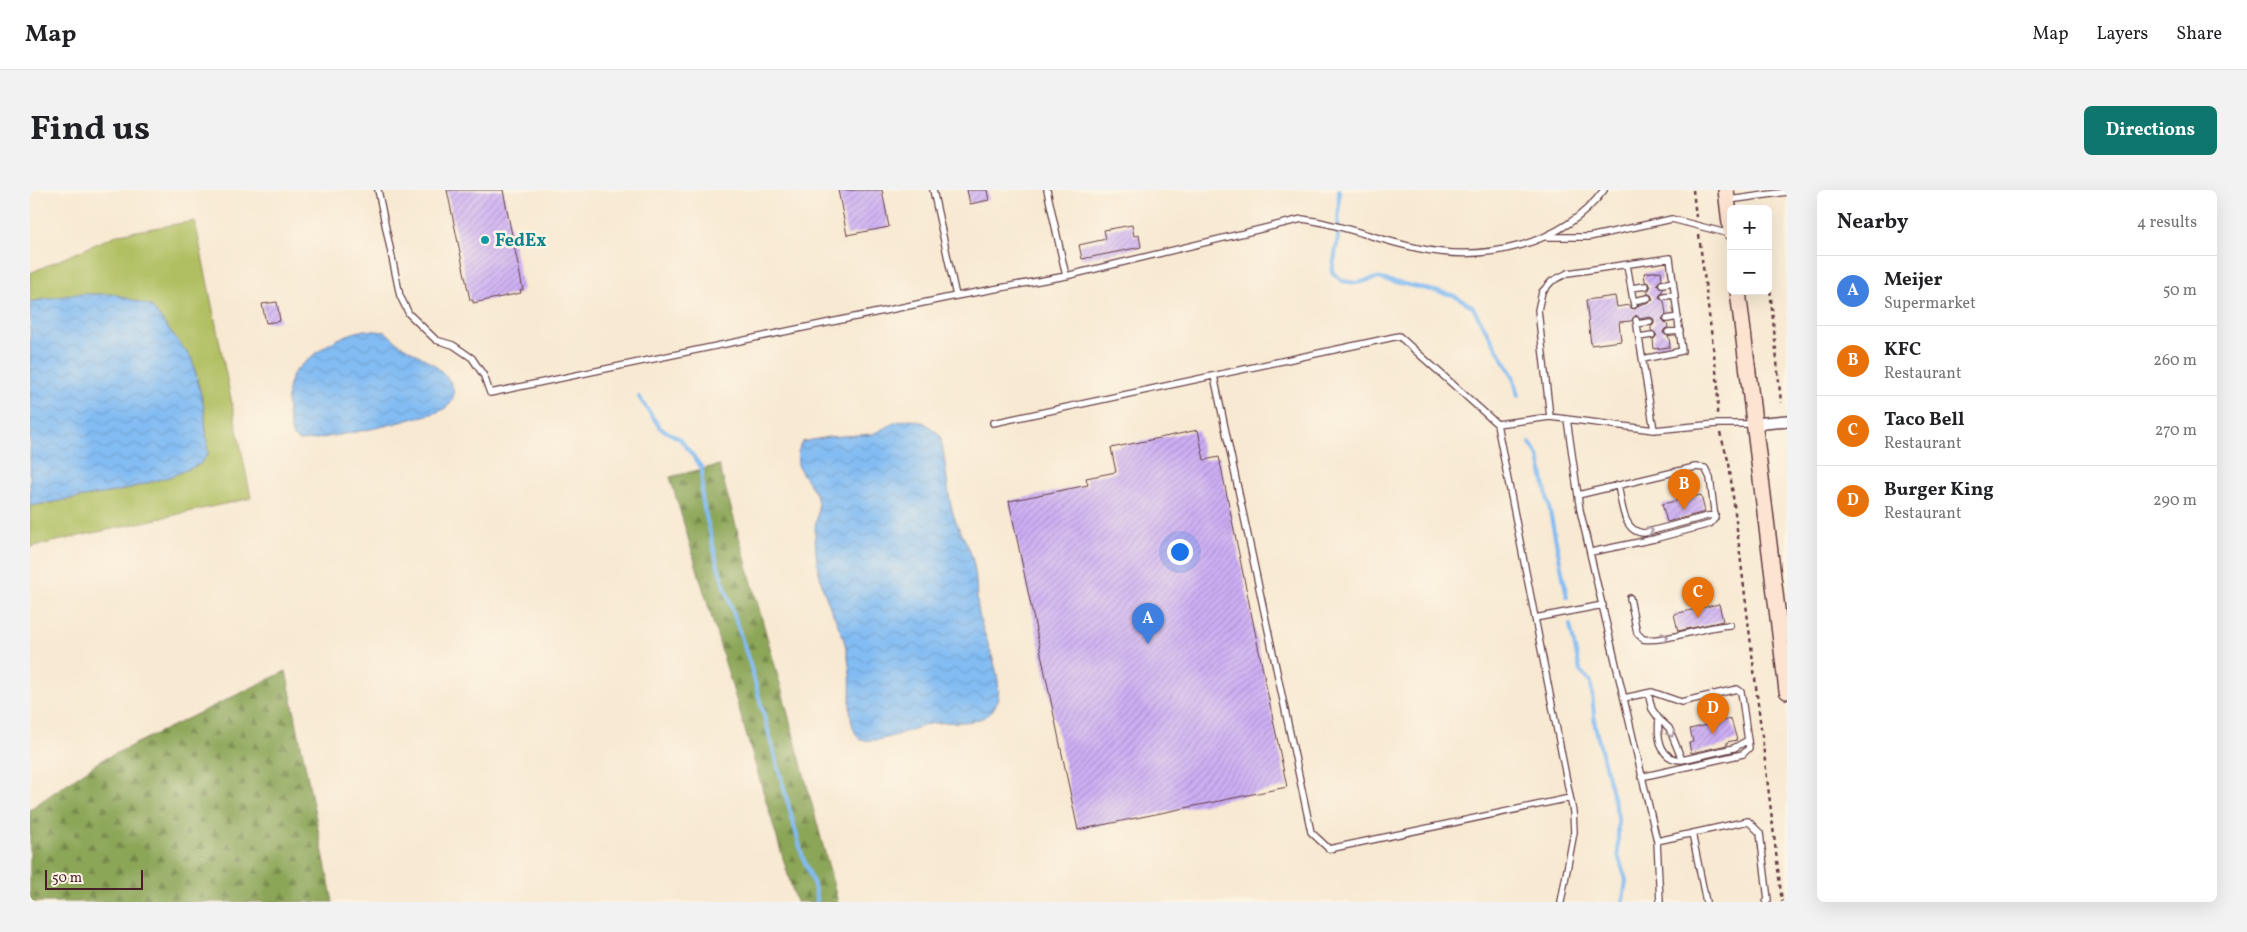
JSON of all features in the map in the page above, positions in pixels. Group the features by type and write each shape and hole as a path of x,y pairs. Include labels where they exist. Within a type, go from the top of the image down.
{"main road":[{"path":"1738,295 1778,597 1787,691"}],"street":[{"path":"1754,424 1787,421"}],"lane":[{"path":"378,190 400,296 409,314 436,340 452,345 472,358 484,376 490,393 956,296 1066,276 1302,219 1329,224 1416,248 1440,252 1470,254 1520,245 1546,237 1582,214 1604,190"},
{"path":"933,190 956,296"},
{"path":"1047,190 1066,276"},
{"path":"1726,195 1787,192"},
{"path":"1546,237 1589,237 1672,219 1727,232"},
{"path":"1550,417 1538,310 1542,292 1552,281 1568,273 1670,258 1682,351 1643,360"},
{"path":"1628,264 1633,303 1648,298"},
{"path":"1662,284 1673,282"},
{"path":"1631,288 1646,286"},
{"path":"1664,296 1675,295"},
{"path":"1667,320 1678,317"},
{"path":"1650,322 1636,322 1654,430"},
{"path":"1668,332 1680,331"},
{"path":"1639,337 1652,335"},
{"path":"993,423 1399,336 1497,424 1570,798 1574,832 1561,902"},
{"path":"1214,376 1311,832 1329,849 1570,798"},
{"path":"1497,424 1550,417 1654,430 1717,424 1754,424"},
{"path":"1567,419 1578,495 1657,841 1660,902"},
{"path":"1578,495 1695,466 1705,468 1710,478 1715,518 1707,526 1591,552"},
{"path":"1618,485 1627,522 1632,530 1637,533 1644,533 1715,514"},
{"path":"1630,598 1637,633 1643,639 1655,639 1730,625"},
{"path":"1534,618 1603,605"},
{"path":"1624,698 1648,693 1662,694 1681,702 1737,689 1741,692 1749,748 1744,754 1641,777"},
{"path":"1648,693 1652,709 1669,728 1682,760"},
{"path":"1659,719 1658,731 1666,755 1672,760 1682,760 1734,748 1748,740"},
{"path":"1657,841 1748,821 1760,833 1768,900 1766,902"},
{"path":"1692,833 1706,902"}],"path":[{"path":"1693,190 1718,386 1717,424 1729,463 1782,902"},
{"path":"1771,295 1781,403"}],"green space":[{"path":"195,221 251,498 30,547 30,506 119,491 172,476 200,464 208,454 204,407 192,359 151,306 44,299 30,302 30,273 119,234"},
{"path":"719,465 838,902 796,902 670,477"},
{"path":"286,671 333,902 30,902 30,809 100,761"}],"water":[{"path":"76,294 114,294 151,306 192,359 204,407 208,454 200,464 172,476 119,491 30,506 30,302"},
{"path":"364,330 386,332 401,345 435,366 449,380 454,394 452,401 447,407 434,413 399,423 310,440 300,441 293,437 288,416 287,400 289,385 294,373 315,354 341,337"},
{"path":"909,419 925,423 940,435 952,509 973,562 979,614 994,664 999,691 997,702 991,712 978,720 929,724 887,738 860,740 852,725 850,674 845,644 823,590 818,567 815,536 818,511 817,499 800,470 798,453 802,442 828,437 873,434 894,423"}],"building":[{"name":"FedEx","path":"447,190 503,190 523,290 520,290 521,293 473,303 473,300 470,300"},
{"path":"838,190 882,190 889,227 847,235"},
{"path":"967,190 987,190 989,200 970,204"},
{"path":"1132,225 1134,236 1139,235 1141,247 1082,259 1079,245 1106,239 1104,230"},
{"path":"1661,271 1662,279 1657,284 1663,289 1659,297 1664,301 1666,314 1662,319 1668,327 1663,333 1669,337 1670,347 1654,349 1653,340 1657,335 1651,330 1651,327 1654,324 1654,319 1650,317 1640,319 1636,315 1631,321 1619,322 1621,341 1591,345 1586,300 1615,296 1617,307 1629,305 1635,309 1639,305 1653,299 1647,293 1651,286 1645,281 1644,273"},
{"path":"277,302 280,321 266,323 262,304"},
{"path":"1198,430 1204,460 1219,457 1287,787 1078,830 1009,501 1088,485 1086,478 1116,472 1111,448"},
{"path":"1701,495 1705,512 1667,522 1662,504"},
{"path":"1719,604 1723,621 1678,631 1674,614"},
{"path":"1731,719 1737,740 1727,742 1727,745 1691,753 1689,743 1693,742 1690,729"}],"waterway":[{"path":"1339,190 1338,238 1332,272 1342,281 1357,283 1377,278 1453,295 1472,306 1513,376 1518,396"},
{"path":"639,397 660,428 680,439 702,468 702,499 718,566 750,664 803,858 814,885 817,902"},
{"path":"1530,443 1539,457 1567,596"},
{"path":"1570,625 1580,671 1591,682 1595,726 1618,817 1618,855 1626,880 1623,902"}],"place":[{"name":"FedEx","path":"485,240"},
{"name":"KFC","path":"1684,510"},
{"name":"Taco Bell","path":"1698,618"},
{"name":"Meijer","path":"1148,644"},
{"name":"Burger King","path":"1713,734"}]}
